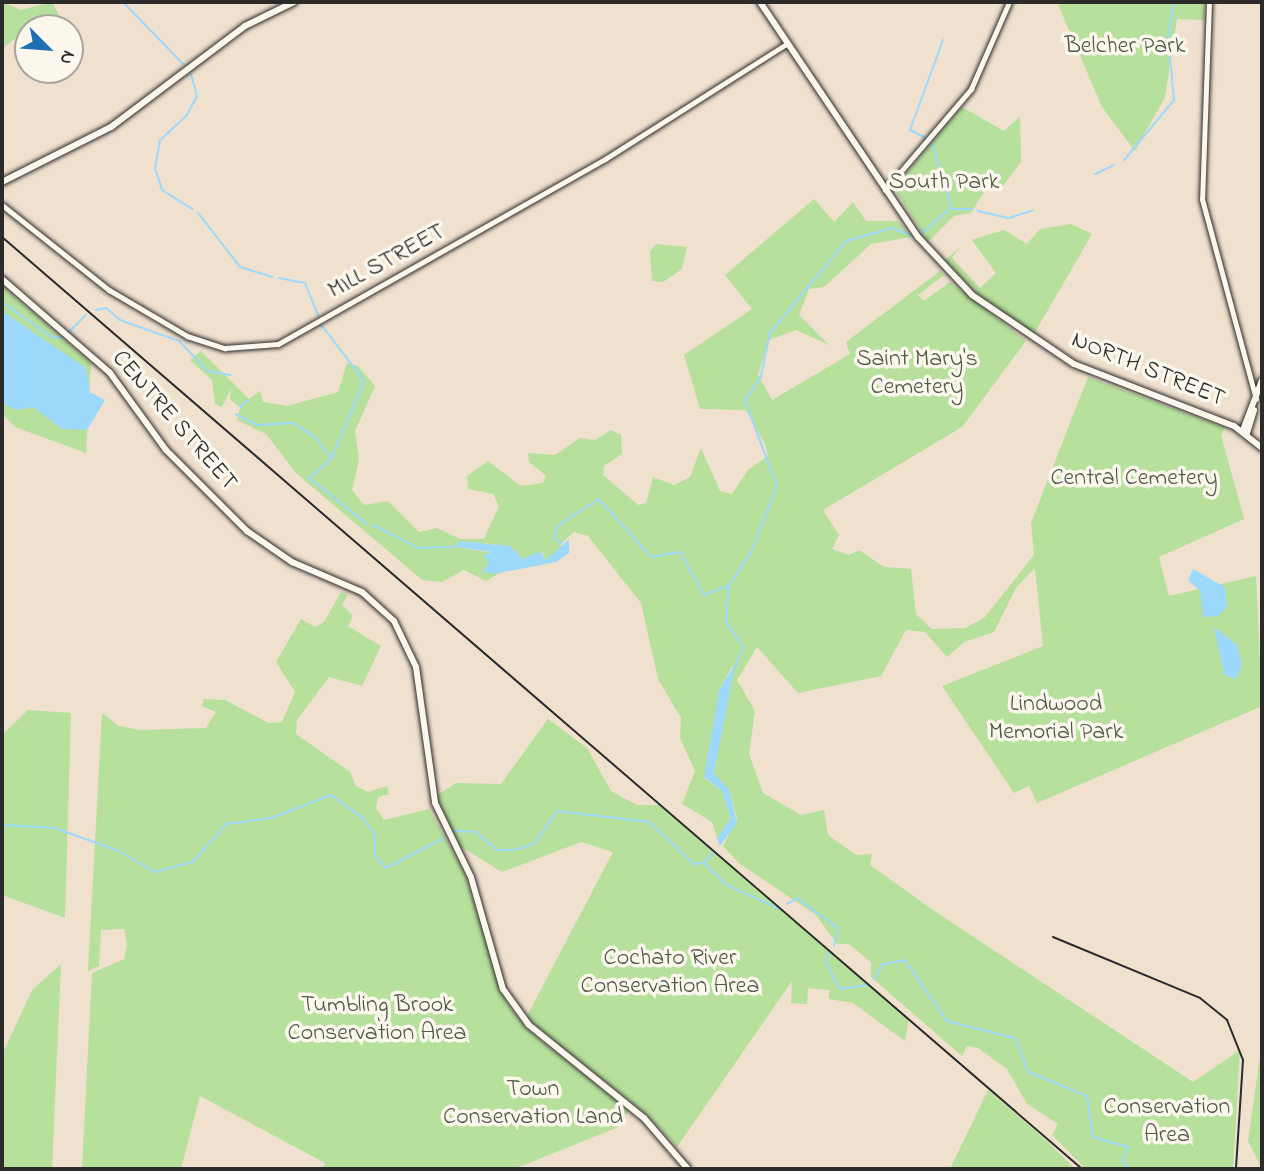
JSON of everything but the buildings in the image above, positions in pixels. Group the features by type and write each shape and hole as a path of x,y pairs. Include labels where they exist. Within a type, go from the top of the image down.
{"main road":[{"path":"2,182 111,127 245,26 295,2"},
{"name":"NORTH STREET","path":"760,2 885,191 942,265 1008,324 1088,371 1245,432 1261,447"},
{"name":"CENTRE STREET","path":"2,279 114,377 166,450 243,527 292,562 366,594 401,631 416,667 435,803 471,877 498,978 520,1015 644,1118 688,1169"},
{"path":"1245,432 1262,380"},
{"path":"1255,403 1255,420 1261,447"},
{"path":"1245,432 1255,420"}],"street":[{"path":"885,191 971,89 1009,2"},
{"path":"1209,2 1202,199 1255,403"},
{"name":"MILL STREET","path":"2,205 109,289 187,336 215,347 274,345 605,159 786,44"}],"green space":[{"path":"2,2 21,10 52,2 58,14 14,14 14,39 2,49"},
{"name":"Belcher Park","path":"1057,2 1205,2 1204,20 1177,19 1165,97 1135,151 1102,107"},
{"name":"South Park","path":"962,107 1004,131 1020,116 1021,162 1003,186 985,190 971,213 954,216 928,242 894,188"},
{"path":"814,199 834,222 853,202 866,221 898,221 912,237 871,244 824,287 809,289 799,315 829,345 796,330 769,340 758,375 772,400 850,354 846,342 940,271 944,275 918,295 924,301 950,282 1026,341 962,427 823,510 839,535 832,549 849,555 859,550 884,567 911,569 916,614 932,629 965,628 984,618 1034,555 1031,523 1088,377 1225,428 1221,435 1244,519 1159,557 1169,596 1256,576 1262,706 1037,803 1029,786 1014,793 942,686 1043,646 1035,568 1016,588 994,632 964,642 947,657 925,632 906,630 881,676 798,693 757,647 737,680 755,711 749,754 763,793 801,815 824,810 828,835 856,855 872,854 870,865 933,910 1193,1082 1240,1050 1233,1169 1086,1169 1052,1135 1058,1124 1027,1104 1007,1069 978,1048 967,1046 962,1056 871,977 871,962 849,944 837,944 816,915 740,864 723,846 737,819 729,790 714,773 733,665 719,690 704,778 722,791 731,818 717,838 712,822 682,804 695,771 680,738 681,718 658,679 641,603 588,536 574,532 561,544 563,551 546,560 542,552 523,559 510,546 458,541 456,547 492,553 486,569 503,571 486,581 464,570 442,582 422,580 296,473 266,434 237,420 240,408 230,399 231,388 222,407 215,404 212,380 190,360 201,351 249,399 260,391 263,402 287,406 338,392 347,363 358,366 375,386 355,431 359,460 352,490 364,505 388,501 419,532 437,528 460,539 484,539 499,506 493,494 468,489 467,476 488,461 521,486 543,483 546,476 529,462 528,453 555,455 580,438 595,440 611,430 621,435 622,454 604,466 603,475 638,505 646,503 653,477 674,485 690,477 701,448 720,491 732,494 748,470 768,456 765,444 746,410 700,409 684,355 752,309 725,275"},
{"path":"1071,224 1092,234 1034,334 981,297 945,260 959,248 952,258 980,288 996,273 972,240 1004,230 1027,244 1040,229"},
{"path":"656,244 687,247 682,269 663,282 652,281 650,251"},
{"path":"2,286 91,363 86,453 15,427 2,414"},
{"path":"341,592 348,595 342,605 353,616 348,626 381,646 362,686 329,677 297,720 296,734 350,772 356,786 368,792 387,786 389,794 378,797 376,808 384,820 429,809 463,870 507,1004 530,1032 629,1111 616,1128 514,1169 323,1169 325,1163 200,1096 181,1169 82,1169 92,973 124,959 127,945 124,929 101,930 99,966 88,971 102,713 119,726 140,730 206,728 216,712 202,706 204,699 225,700 269,723 282,722 295,692 276,662 301,619 315,627 324,622"},
{"path":"28,710 71,713 65,918 2,895 2,735"},
{"name":"Cochato River Conservation Area","path":"548,719 587,748 611,791 637,805 660,805 909,1019 905,1041 853,1003 829,999 829,990 808,988 807,1004 791,1003 792,981 677,1147 644,1112 542,1031 527,1016 613,852 581,842 502,872 460,846 436,796 456,783 501,784"},
{"path":"61,964 52,1169 2,1169 2,1055 32,990"},
{"path":"1262,1043 1262,1169 1248,1141"},
{"path":"988,1090 1048,1142 1075,1169 950,1169"}],"water":[{"path":"2,311 86,368 90,392 105,400 87,430 62,429 33,407 16,410 2,403"},
{"path":"569,539 569,553 556,562 493,574 482,571 489,563 483,555 492,552 456,547 458,541 510,546 523,559 540,551 546,560"},
{"path":"1193,569 1225,587 1227,607 1218,616 1203,617 1200,591 1188,580"},
{"path":"1214,627 1237,645 1242,664 1236,679 1224,675"},
{"path":"735,664 714,773 729,790 737,823 720,846 717,838 731,818 722,791 704,777 719,690"}],"waterway":[{"path":"123,2 183,64"},
{"path":"1124,160 1174,100 1168,37 1174,3"},
{"path":"924,137 910,130 943,40"},
{"path":"191,74 197,96 187,115 160,140 155,168 162,190 192,209"},
{"path":"922,233 951,208 933,144"},
{"path":"1095,174 1114,165"},
{"path":"953,209 972,209"},
{"path":"978,211 1009,218 1033,210"},
{"path":"198,213 240,267 272,277"},
{"path":"729,586 751,552 777,486 745,401 761,376 770,333 846,241 892,228 911,235"},
{"path":"279,278 305,283 318,316"},
{"path":"2,302 53,338 65,337"},
{"path":"96,310 106,308 120,320 179,341 208,371 231,375"},
{"path":"68,333 86,315"},
{"path":"320,323 364,381 332,458"},
{"path":"240,407 249,400"},
{"path":"236,414 257,425 293,423 316,438 331,459 309,478 367,524"},
{"path":"562,543 554,538 557,526 599,499 651,557 680,552 704,595 728,586 727,623 743,647 735,668"},
{"path":"373,525 418,548 455,547"},
{"path":"2,825 55,828 119,851 155,872 193,862 226,824 271,818 331,795 363,818 375,835 375,856 386,868 444,838"},
{"path":"453,831 476,832 497,850 514,850 534,844 557,811 649,822 694,864 705,863"},
{"path":"705,862 714,851"},
{"path":"705,864 727,885 782,910"},
{"path":"787,904 797,898 838,928 834,946"},
{"path":"830,951 826,962 840,989 868,985"},
{"path":"874,979 883,964 905,960 947,1021 1015,1038 1029,1072 1087,1096 1093,1137 1128,1147 1122,1161 1130,1169"}],"railway":[{"path":"2,237 1082,1169"},
{"path":"1053,937 1200,998 1227,1020 1243,1060 1236,1169"}],"park label":[{"name":"Saint Mary's Cemetery","path":"917,374"},
{"name":"Central Cemetery","path":"1134,479"},
{"name":"Lindwood Memorial Park","path":"1056,719"},
{"name":"Tumbling Brook Conservation Area","path":"377,1020"},
{"name":"Town Conservation Land","path":"533,1104"},
{"name":"Conservation Area","path":"1167,1122"}]}
